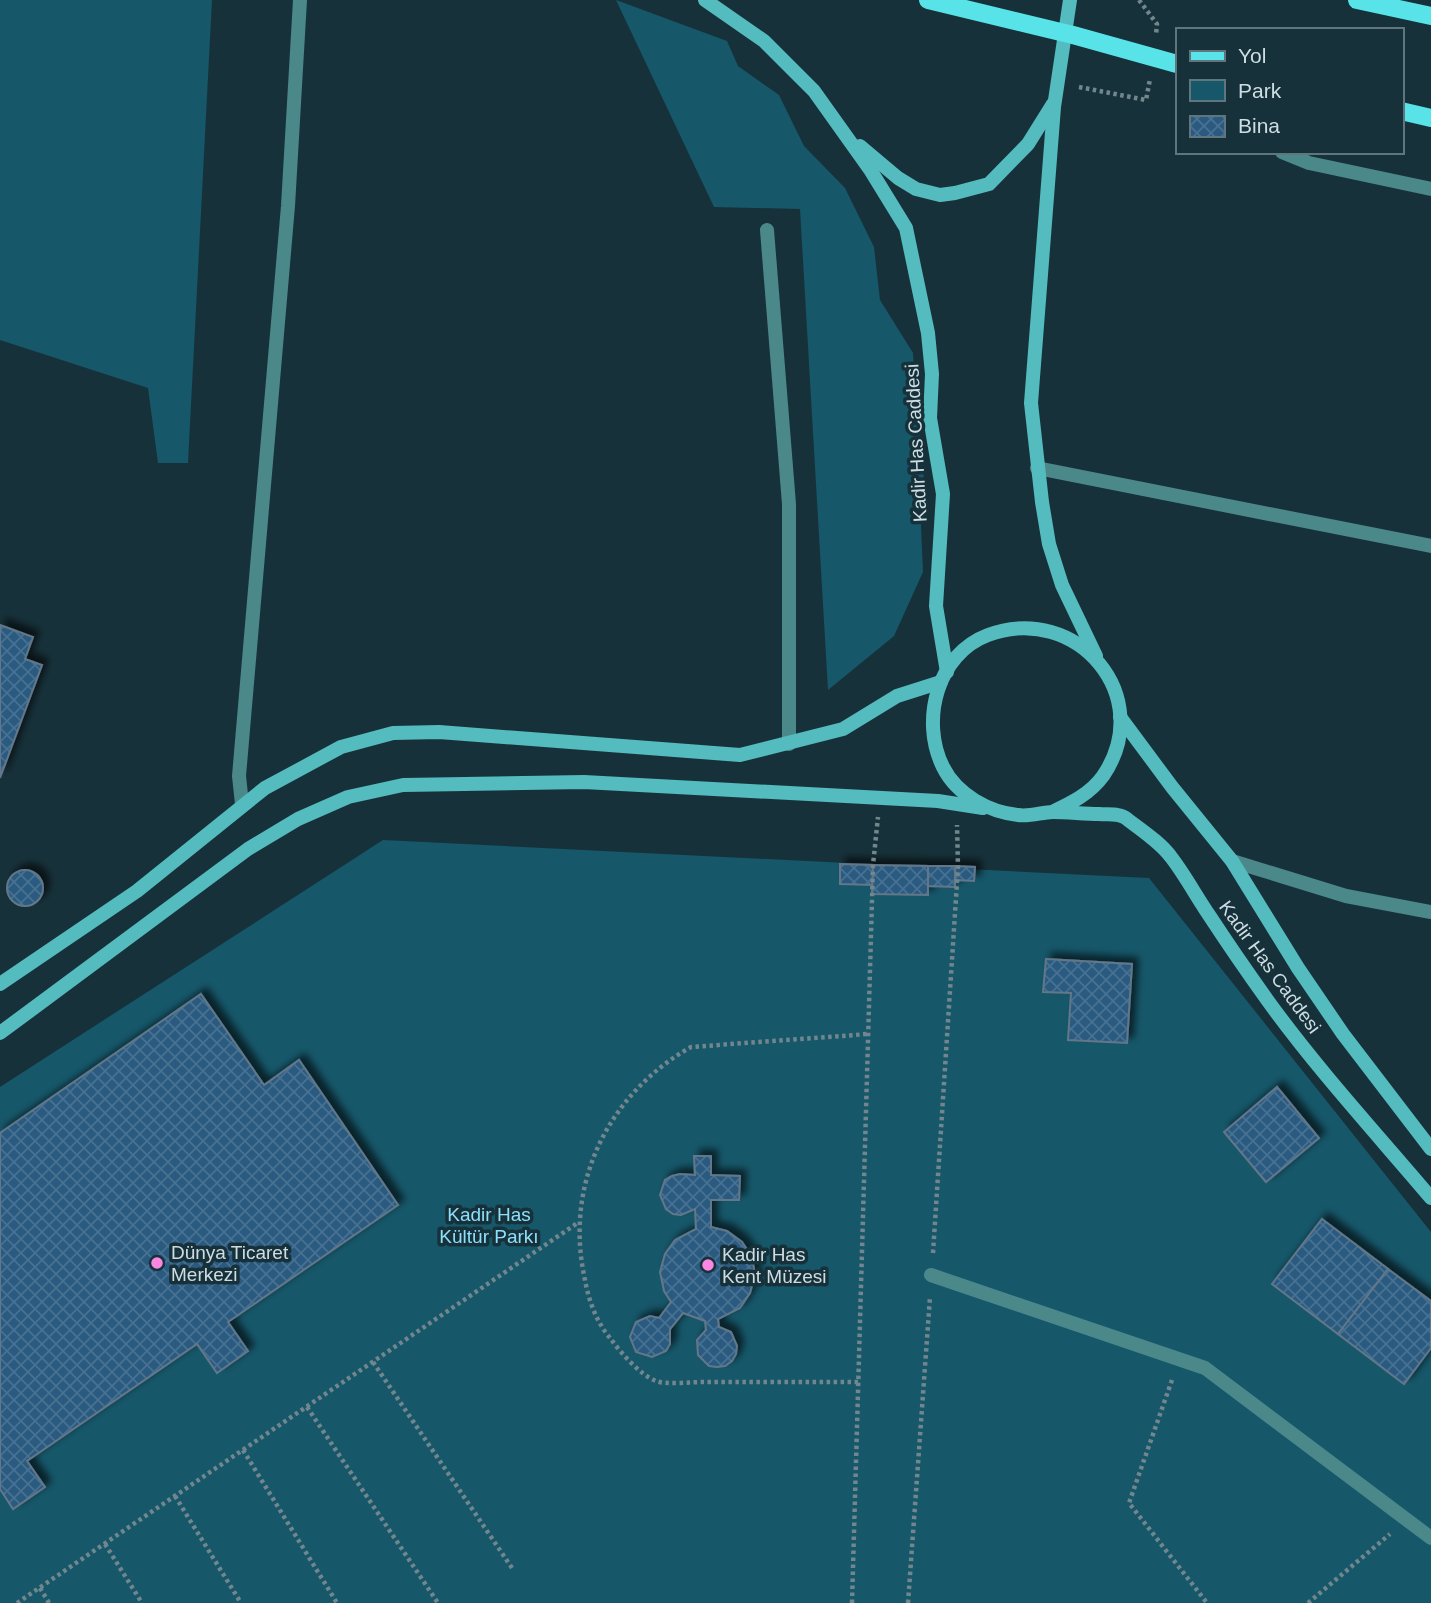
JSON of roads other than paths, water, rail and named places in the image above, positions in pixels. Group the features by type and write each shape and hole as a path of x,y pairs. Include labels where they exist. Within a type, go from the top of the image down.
{"main road":[{"path":"928,0 1176,64"},
{"path":"1357,0 1431,16"},
{"path":"1403,111 1431,118"}],"street":[{"path":"242,804 239,776 288,206 300,0"},
{"name":"Kadir Has Caddesi","path":"705,0 764,41 814,91 871,171 906,228 928,333 932,374 930,418 943,494 936,606 944,677"},
{"path":"0,1033 248,849 298,819 348,797 403,785 584,782 956,803 1021,816 1052,812 1080,798 1103,776 1116,748 1120,717 1114,687 1062,585 1049,544 1037,468 1031,403 1055,101 1069,35 1070,0"},
{"path":"843,131 898,178 916,189 940,195 989,184 1028,144 1055,101"},
{"path":"1287,154 1310,163 1431,189"},
{"path":"767,230 789,504 789,744"},
{"path":"1037,468 1431,546"},
{"path":"990,809 963,792 944,769 933,739 932,708 944,677 960,654 985,636 1015,627 1046,629 1075,640 1098,660"},
{"path":"0,984 136,891 265,788 341,747 393,733 453,733 740,755 843,729 897,696 944,677"},
{"name":"Kadir Has Caddesi","path":"1120,717 1232,861 1298,968 1343,1034 1431,1149"},
{"name":"Kadir Has Caddesi","path":"1052,812 1123,815 1169,854 1269,1002 1368,1127 1431,1198"},
{"path":"1232,861 1346,896 1431,912"},
{"path":"931,1275 1205,1368 1431,1538"}],"place":[{"name":"Dünya Ticaret Merkezi","path":"157,1263"},
{"name":"Kadir Has Kent Müzesi","path":"708,1265"}],"park label":[{"name":"Kadir Has Kültür Parkı","path":"489,1225"}]}
